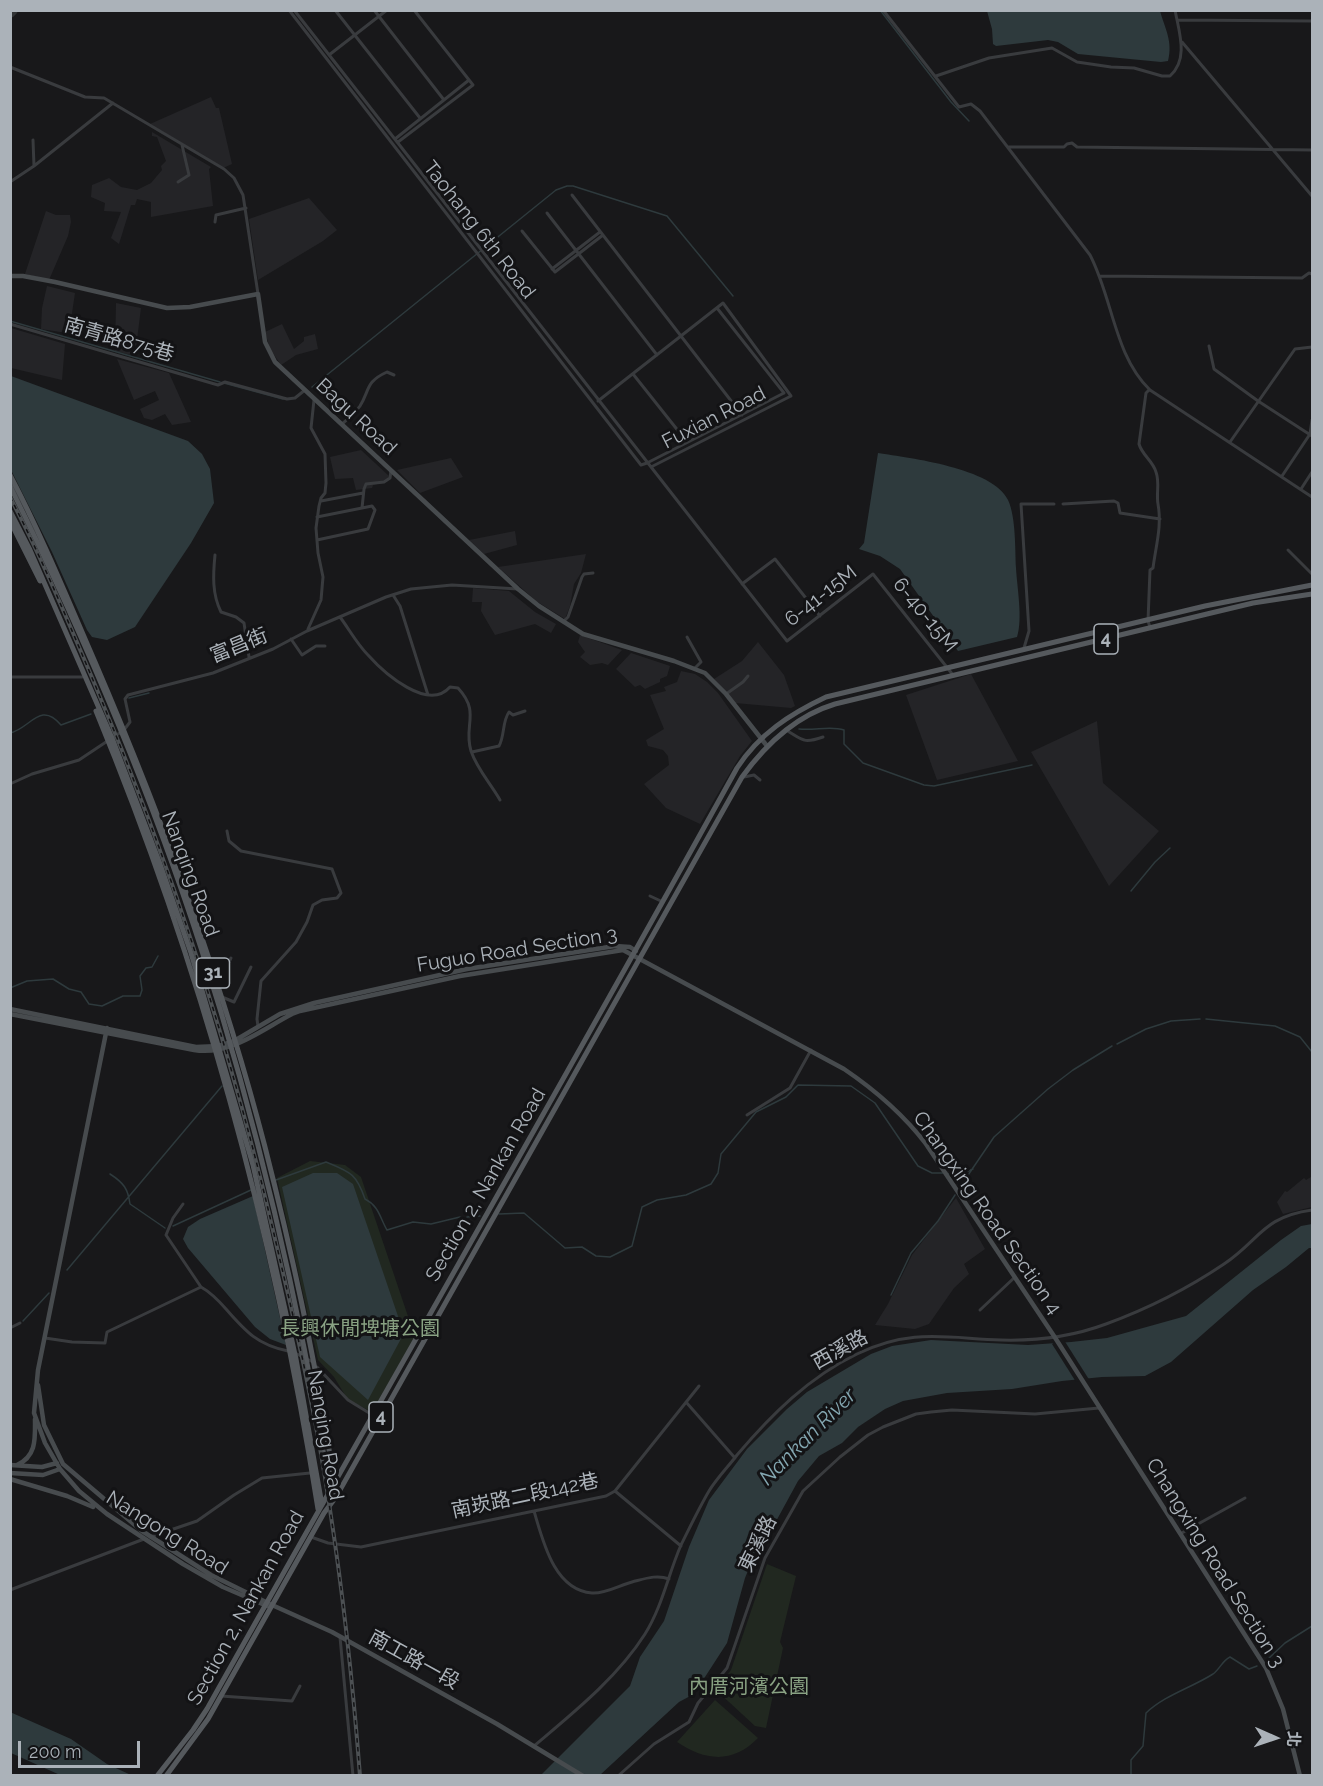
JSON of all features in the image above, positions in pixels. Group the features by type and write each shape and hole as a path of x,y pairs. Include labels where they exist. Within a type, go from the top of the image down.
{"main road":[{"name":"31","path":"10,475 60,580 123,731 183,884 217,986 232,1044 246,1082 264,1146 292,1264 313,1362 334,1484 334,1499"},
{"path":"10,485 23,499"},
{"name":"Nanqing Road","path":"10,485 123,731 187,906 232,1044 292,1286 330,1491 334,1499"},
{"name":"Nanqing Road","path":"10,511 30,550 110,739 166,881 191,953 217,1049 248,1146 279,1277 321,1509"},
{"name":"31","path":"10,521 110,739 217,1049 293,1352 312,1473 321,1509"},
{"path":"60,580 71,618"},
{"name":"4","path":"948,668 1205,606 1312,585"},
{"name":"4","path":"953,675 1253,603 1312,592"},
{"name":"Section 2, Nankan Road","path":"321,1509 334,1499 376,1418 737,768 748,752 781,721 826,697 948,668"},
{"name":"Section 2, Nankan Road","path":"166,1776 201,1729 221,1696 330,1491 376,1418 641,958 742,777 767,746 800,719 828,706 953,675"},
{"path":"166,881 167,899"},
{"path":"183,884 187,906"},
{"path":"235,1063 246,1082"},
{"path":"248,1146 248,1167"},
{"path":"271,1264 279,1277"},
{"path":"292,1264 292,1286"},
{"name":"Section 2, Nankan Road","path":"157,1776 207,1709 321,1520 321,1509"}],"street":[{"name":"Taohang 6th Road","path":"289,10 787,642"},
{"name":"Taohang 6th Road","path":"294,10 327,56"},
{"path":"336,10 420,118"},
{"path":"375,10 444,100"},
{"path":"327,56 387,10"},
{"path":"394,142 472,85 414,10"},
{"path":"883,10 959,107 965,104 975,106 1082,244 1100,276 1130,366 1150,390 1312,496"},
{"path":"936,76 989,58 1052,48 1077,62 1134,68 1170,76 1176,70 1181,55 1182,41 1175,10"},
{"path":"1177,20 1312,21"},
{"path":"1182,41 1312,196"},
{"name":"Bagu Road","path":"10,67 85,96 105,98 230,174 239,186 246,208 267,349 275,362 518,589 563,623 583,634 695,668 713,679 767,746"},
{"path":"394,142 420,118 469,80"},
{"path":"10,182 34,166 113,103"},
{"path":"33,140 34,166"},
{"name":"Taohang 6th Road","path":"394,142 641,465 647,463"},
{"path":"1008,147 1064,147 1072,143 1077,147 1312,150"},
{"path":"178,182 189,175 182,145"},
{"path":"572,195 742,415"},
{"path":"215,222 216,215 246,208"},
{"path":"547,213 657,355"},
{"path":"522,231 554,270 601,233"},
{"path":"1100,276 1302,278 1309,273 1312,274"},
{"path":"10,276 55,282 167,308 190,307 258,294"},
{"path":"598,401 723,303 791,396"},
{"path":"717,308 784,393 791,396"},
{"name":"南青路875巷","path":"10,324 218,385 225,382 287,399 295,398 305,390"},
{"path":"1209,346 1214,369 1311,435"},
{"path":"1230,442 1295,349 1312,348"},
{"path":"342,424 359,408 367,388 377,377 387,372 394,375"},
{"path":"633,374 687,442"},
{"path":"1150,390 1146,393 1139,444 1156,470 1159,480 1158,503 1161,519 1153,568 1150,570 1148,621 1151,629"},
{"name":"Fuxian Road","path":"647,463 784,393"},
{"name":"Fuxian Road","path":"651,468 791,396"},
{"path":"308,631 321,600 323,577 317,540 317,517 320,501 325,494 326,460 311,428 314,398"},
{"path":"1282,476 1311,435 1312,420"},
{"path":"362,508 366,484 384,482 390,478 391,470"},
{"path":"1301,489 1312,472"},
{"path":"320,501 363,493"},
{"path":"1063,504 1114,501 1118,503 1120,513 1161,519"},
{"path":"1023,650 1029,631 1021,504 1054,504"},
{"path":"317,517 374,507 368,530 317,540"},
{"path":"1288,550 1312,573"},
{"path":"215,555 213,580 216,602 220,612 236,617 244,623 249,657"},
{"path":"742,584 775,559 820,616"},
{"path":"563,623 568,617 582,577 584,574 593,573"},
{"name":"6-41-15M","path":"787,642 873,573"},
{"name":"6-40-15M","path":"873,573 953,675"},
{"name":"富昌街","path":"123,731 130,722 125,699 128,695 206,675 273,649 308,631 393,595 420,587 452,585 518,589"},
{"path":"393,595 400,606 428,695"},
{"path":"340,617 365,653 387,674 410,689 428,695 444,694 450,687 458,688 470,705 469,738 472,752 500,800"},
{"path":"687,637 701,662 695,668"},
{"path":"291,639 302,655 316,646 325,646"},
{"path":"726,694 743,682 748,675"},
{"path":"10,677 82,677"},
{"path":"472,752 499,746 504,733 505,717 509,712 513,715 525,711"},
{"path":"784,730 802,740 811,741 823,737"},
{"path":"10,784 32,774 79,760 123,731"},
{"path":"742,777 754,775 760,780"},
{"path":"227,831 229,841 241,851 332,869 341,893 337,898 322,900 313,905 308,922 296,942 261,981 257,1019 260,1029"},
{"path":"650,896 663,902"},
{"name":"Fuguo Road Section 3","path":"10,1014 217,1049 232,1044 291,1014 508,962 615,946 630,947 641,958"},
{"path":"217,986 231,958"},
{"name":"Changxing Road Section 4","path":"641,958 811,1050 864,1082 896,1109 916,1131 1015,1277 1099,1408"},
{"path":"220,996 234,1002 250,967"},
{"name":"Fuguo Road Section 3","path":"10,1009 107,1031"},
{"name":"Nangong Road","path":"107,1031 38,1370 34,1413 45,1443 60,1465 79,1491 106,1515 193,1570 268,1605"},
{"path":"747,1115 790,1088 811,1050"},
{"path":"183,1204 173,1218 166,1235 201,1287 255,1339 266,1345 293,1352 313,1362 340,1393 376,1418"},
{"name":"西溪路","path":"536,1747 604,1684 633,1651 651,1624 681,1546 709,1492 763,1425 802,1389 842,1362 884,1343 903,1338 928,1336 1000,1340 1055,1339 1096,1328 1142,1311 1227,1263 1270,1224 1287,1215 1312,1210"},
{"path":"980,1310 1015,1277"},
{"path":"45,1338 72,1342 105,1342 107,1332 201,1287"},
{"path":"10,1328 20,1323"},
{"name":"Nangong Road","path":"38,1370 40,1408 44,1425 60,1465 151,1536 211,1575 268,1605"},
{"name":"南崁路二段142巷","path":"310,1537 328,1544 361,1546 606,1496 615,1491 699,1386"},
{"path":"686,1402 735,1458"},
{"name":"Changxing Road Section 3","path":"1099,1408 1266,1668 1283,1709 1300,1776"},
{"name":"東溪路","path":"618,1776 654,1744 689,1722 698,1703 727,1668 765,1558 803,1491 868,1435 916,1414 931,1412 1035,1414 1099,1408"},
{"path":"14,1465 28,1458 33,1449 34,1413"},
{"path":"14,1465 42,1467 60,1465"},
{"path":"10,1473 43,1475 60,1465"},
{"path":"10,1590 151,1536 197,1521 262,1478 312,1473"},
{"path":"10,1479 84,1502 106,1515"},
{"path":"615,1491 681,1546"},
{"path":"1180,1534 1245,1498"},
{"path":"534,1510 541,1536 563,1580 593,1593 649,1577 662,1576 669,1579"},
{"name":"南工路一段","path":"268,1605 339,1636 583,1776"},
{"path":"339,1636 353,1776"},
{"path":"221,1696 292,1701 300,1686"}],"shaded area":[{"path":"211,97 216,108 219,108 232,164 223,168 150,124"},
{"path":"152,132 211,167 209,169 213,206 151,217 151,202 137,199 135,205 131,205 119,244 111,238 121,212 104,211 105,203 91,197 92,185 109,178 121,187 137,190 151,183 166,161 157,137 152,136"},
{"path":"309,198 337,230 323,241 258,280 249,219"},
{"path":"46,211 56,215 70,215 71,222 68,236 49,280 25,274"},
{"path":"47,286 75,293 67,333 41,329 42,308"},
{"path":"116,303 141,308 135,356 115,351"},
{"path":"282,324 294,349 304,341 304,337 315,334 318,349 296,355 281,365 270,349 265,332"},
{"path":"11,328 65,344 62,380 11,368"},
{"path":"117,359 169,373 191,422 172,425 165,414 152,420 144,418 140,409 159,400 155,391 134,400"},
{"path":"361,450 389,476 387,482 373,485 372,488 356,490 353,478 335,479 330,457"},
{"path":"451,458 463,477 420,493 397,470"},
{"path":"515,531 517,545 484,554 469,540"},
{"path":"586,554 581,573 574,584 565,619 536,601 498,567"},
{"path":"473,588 509,591 535,612 556,624 551,633 535,624 495,635 481,611 482,602 472,602"},
{"path":"580,635 622,650 608,665 602,663 590,665 580,657 585,652 578,642"},
{"path":"758,642 784,675 795,706 791,708 735,703 714,679 742,661"},
{"path":"631,653 670,666 667,676 645,689 640,685 635,687 616,669"},
{"path":"681,671 695,674 707,682 718,693 752,741 740,756 700,824 666,808 644,784 669,765 668,756 663,750 648,746 646,740 664,729 650,695 666,691 664,687 677,682"},
{"path":"971,674 1018,761 937,780 906,695"},
{"path":"1097,721 1103,783 1159,831 1109,886 1031,752"},
{"path":"1311,1177 1312,1207 1283,1214 1277,1202 1285,1191 1287,1192 1304,1178 1306,1180"},
{"path":"956,1198 985,1249 964,1264 969,1274 954,1288 929,1324 915,1329 875,1325 912,1255"}],"green space":[{"name":"長興休閒埤塘公園","path":"310,1161 345,1165 361,1177 415,1337 372,1412 348,1400 334,1377 318,1360 277,1178"},
{"name":"內厝河濱公園","path":"767,1564 796,1576 780,1642 783,1648 766,1728 755,1726 716,1690 731,1670"},
{"path":"715,1700 758,1738 739,1752 729,1756 708,1756 677,1742"}],"water":[{"path":"987,11 1160,11 1169,41 1168,61 1078,54 1058,42 1048,40 996,46 993,44"},
{"path":"11,376 188,441 202,454 210,469 214,503 191,543 135,627 107,640 92,637 87,630 52,552 11,470"},
{"path":"878,453 969,472 999,489 1008,500 1015,533 1020,612 1017,637 958,651 900,569 880,556 859,549 864,543"},
{"name":"長興休閒埤塘公園","path":"313,1173 337,1173 353,1184 401,1325 403,1335 368,1400 320,1357 282,1187"},
{"path":"253,1196 286,1345 270,1339 255,1327 188,1248 183,1239 188,1227 200,1219"},
{"name":"Nankan River","path":"1312,1224 1312,1248 1253,1290 1171,1362 1145,1376 1102,1377 1012,1389 947,1393 903,1401 885,1409 858,1427 842,1443 819,1456 798,1481 774,1525 763,1534 745,1578 727,1643 694,1694 679,1702 600,1775 540,1776 630,1686 640,1657 664,1621 689,1547 709,1500 747,1449 807,1392 871,1354 892,1346 931,1340 1028,1345 1071,1342 1107,1338 1186,1316 1281,1240 1301,1226"},
{"path":"10,1712 71,1739 107,1764 131,1775 60,1775 11,1753"}],"pier":[{"path":"1058,1340 1064,1340 1090,1381 1076,1382 1052,1344"}],"waterway":[{"path":"880,10 951,102 969,121"},
{"path":"312,387 556,190 567,186 667,216 733,296"},
{"path":"10,321 220,382"},
{"path":"224,383 283,399"},
{"path":"129,698 149,693"},
{"path":"10,733 41,715 54,718 61,725 91,714"},
{"path":"799,729 844,730 844,744 863,763 924,785 934,786 1032,765"},
{"path":"1131,891 1170,848"},
{"path":"10,988 27,981 53,979 69,989 81,992 89,1004 102,1006 123,996 140,996 142,990 140,976 146,968 152,967 158,956"},
{"path":"1117,1044 1146,1029 1171,1021 1200,1019"},
{"path":"1206,1019 1275,1026 1300,1037 1312,1052"},
{"path":"962,1184 994,1137 1048,1089 1073,1070 1112,1046"},
{"path":"499,1214 524,1213 565,1248 582,1247 596,1256 610,1257 632,1246 642,1207 657,1200 686,1195 711,1184 718,1173 721,1154 756,1112 786,1097 798,1085 851,1086 875,1103 918,1166 932,1173 943,1173"},
{"path":"67,1270 222,1086"},
{"path":"276,1180 326,1162 351,1174 365,1199 376,1209 387,1230 413,1222 431,1224 460,1217"},
{"path":"948,1174 961,1174 973,1169"},
{"path":"110,1174 124,1187 130,1204 165,1228"},
{"path":"173,1226 251,1190"},
{"path":"891,1295 911,1253 938,1221 955,1195"},
{"path":"467,1217 480,1216"},
{"path":"23,1321 49,1293"},
{"path":"1268,1659 1285,1643 1312,1626"},
{"path":"1131,1776 1131,1760 1143,1746 1146,1713 1161,1701 1213,1674 1230,1657 1249,1669 1257,1666"}],"taxiway":[{"path":"10,13 13,10"}],"railway":[{"path":"10,497 93,680 150,822 200,966 243,1112 287,1290 319,1442 343,1605 360,1776"}]}
